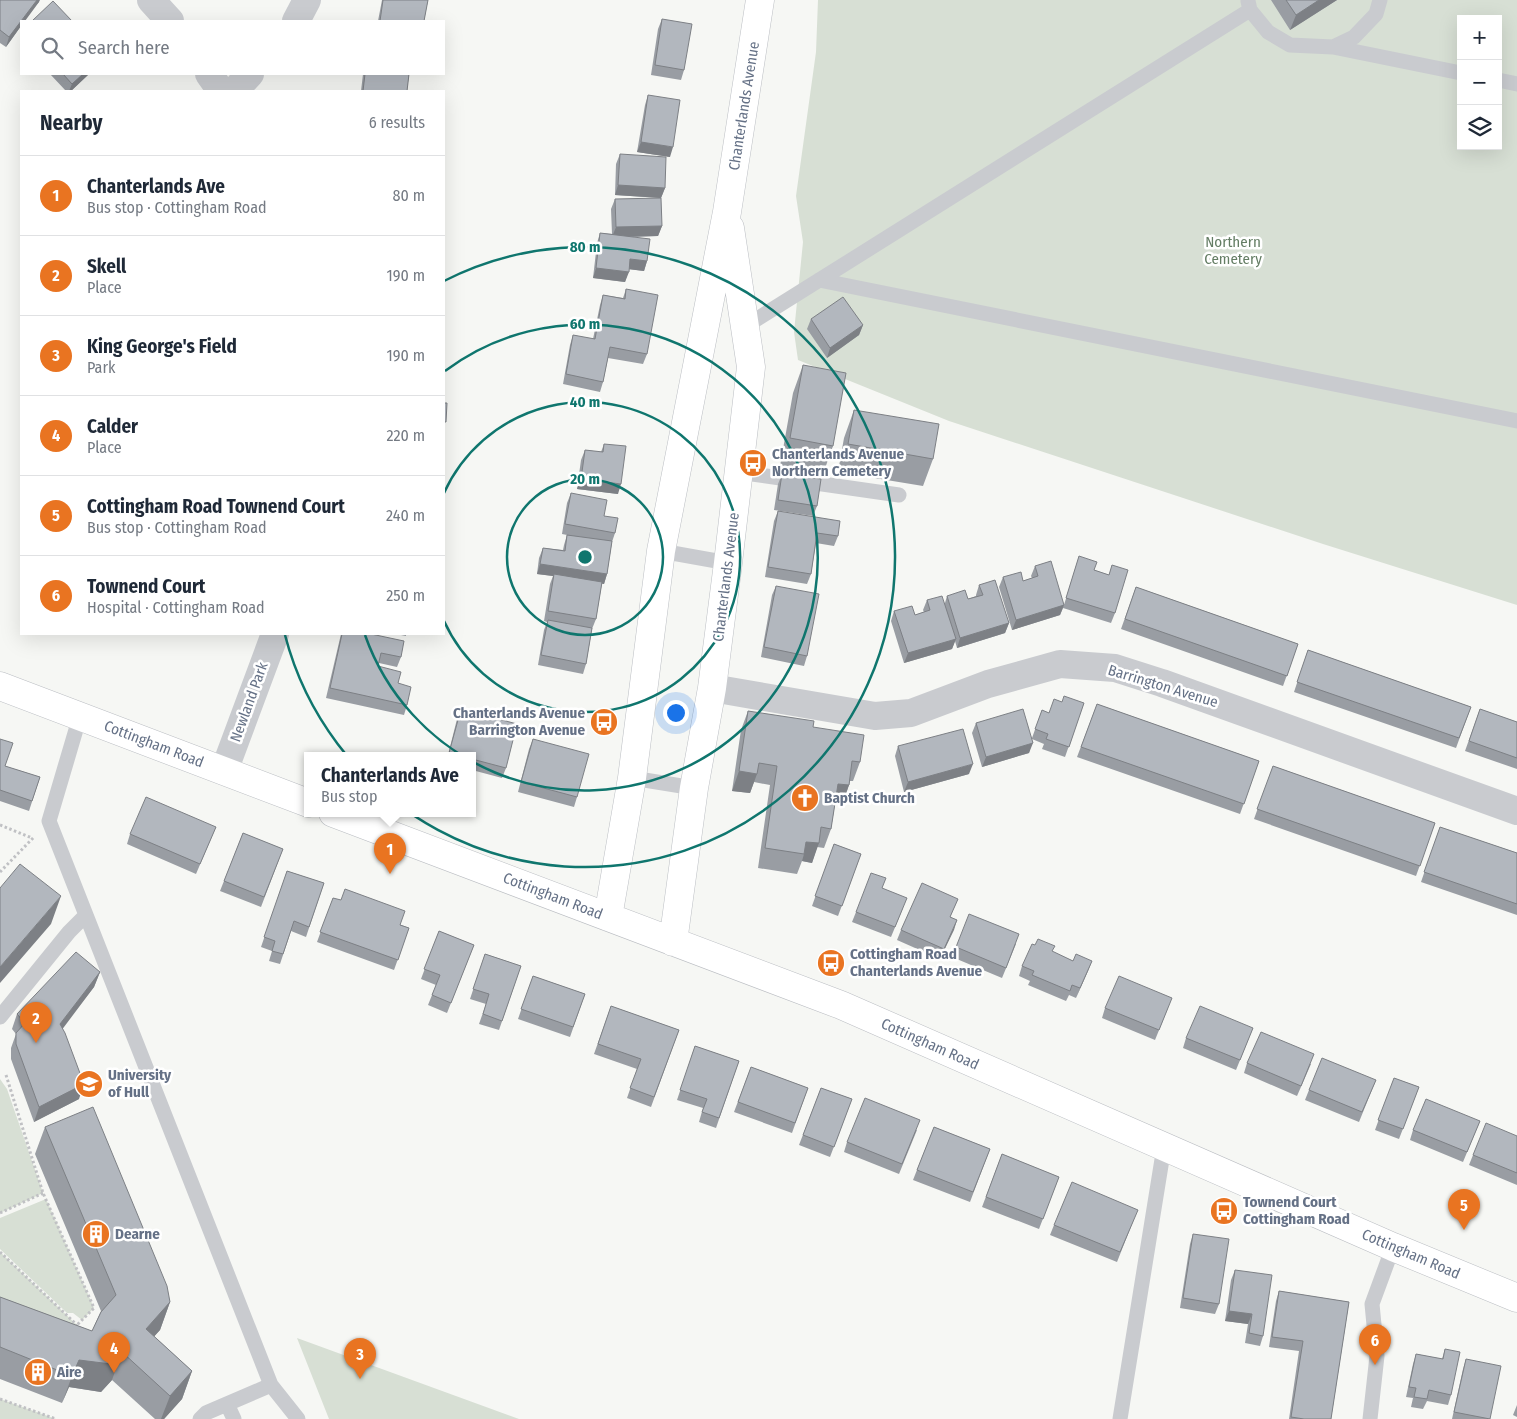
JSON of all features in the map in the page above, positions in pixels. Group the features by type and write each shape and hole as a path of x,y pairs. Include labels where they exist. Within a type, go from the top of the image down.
{"street":[{"path":"152,0 169,20"},
{"path":"297,20 307,0"},
{"name":"Chanterlands Avenue","path":"608,917 632,778 661,551 728,212 760,0"},
{"path":"210,75 221,90"},
{"path":"235,90 249,75"},
{"name":"Chanterlands Avenue","path":"673,942 694,788 712,688 751,367 728,212"},
{"name":"Newland Park","path":"224,771 275,635"},
{"name":"Barrington Avenue","path":"712,688 875,716 911,712 988,684 1060,664 1115,668 1162,682 1517,810"},
{"name":"Cottingham Road","path":"0,686 304,801"},
{"name":"Cottingham Road","path":"344,817 841,1006 1393,1247 1517,1298"}],"lane":[{"path":"1333,47 1354,37 1376,14 1380,0"},
{"path":"746,326 1249,5 1268,32 1290,45 1333,47 1457,72"},
{"path":"1502,81 1517,84"},
{"path":"819,280 1517,420"},
{"path":"738,472 899,495"},
{"path":"661,551 728,563"},
{"path":"80,716 49,821 271,1385 298,1419"},
{"path":"632,778 694,788"},
{"path":"0,1017 69,932 86,915"},
{"path":"1120,1419 1164,1147"},
{"path":"1370,1419 1377,1356 1372,1304 1393,1247"},
{"path":"200,1419 206,1413 271,1385"},
{"path":"227,1404 234,1419"}],"path":[{"path":"0,872 49,821"},
{"path":"0,825 32,838"},
{"path":"6,1075 43,1193 94,1308 70,1333"},
{"path":"0,1213 43,1193"},
{"path":"0,1252 77,1325"},
{"path":"0,1398 56,1419"}],"green space":[{"name":"Northern Cemetery","path":"818,0 1517,0 1517,605 1323,544 949,421 798,360 794,332 803,242 796,196 816,52"},
{"path":"0,1079 7,1089 43,1193 0,1213"},
{"path":"46,1199 94,1308 82,1320 73,1313 67,1313 0,1249 0,1218"},
{"path":"0,1252 77,1325 69,1333 0,1324"},
{"path":"297,1338 519,1419 329,1419"},
{"path":"0,1399 56,1419 0,1419"}],"building":[{"path":"0,0 37,0 9,37 0,30"},
{"path":"383,0 428,0 424,20 380,20"},
{"path":"1286,0 1319,0 1296,15"},
{"path":"53,1 71,20 33,20"},
{"path":"662,19 692,24 684,70 655,65"},
{"path":"64,75 82,75 72,84"},
{"path":"365,75 409,75 407,90 363,90"},
{"path":"648,95 680,100 673,147 641,142"},
{"path":"620,154 666,157 665,188 618,185"},
{"path":"661,198 662,226 616,227 615,199"},
{"path":"600,233 650,239 647,261 630,259 629,272 596,268"},
{"path":"626,289 658,295 647,354 610,347 603,382 566,374 573,335 595,339 603,295 625,299"},
{"path":"843,297 863,325 830,348 811,319"},
{"path":"803,365 846,373 833,446 790,438"},
{"path":"445,403 447,403 446,422"},
{"path":"854,410 939,424 933,459 848,444"},
{"path":"604,444 626,446 621,484 581,479 585,450 603,452"},
{"path":"782,474 821,479 817,506 778,500"},
{"path":"571,493 607,500 604,516 618,518 615,533 565,524"},
{"path":"778,511 840,521 838,536 817,533 811,574 768,567"},
{"path":"567,535 612,541 607,574 540,564 543,548 565,551"},
{"path":"1079,556 1097,562 1094,570 1109,575 1112,565 1128,570 1115,613 1066,598"},
{"path":"1051,561 1064,605 1016,620 1003,577 1021,572 1023,581 1038,576 1035,566"},
{"path":"554,574 602,582 596,619 548,611"},
{"path":"995,580 1009,623 960,638 947,596 965,590 968,599 983,595 979,585"},
{"path":"776,586 819,594 807,656 764,647"},
{"path":"1136,587 1298,644 1287,676 1125,619"},
{"path":"942,596 956,639 908,653 894,611 912,606 915,615 930,610 927,600"},
{"path":"548,620 592,628 586,664 541,655"},
{"path":"342,635 376,635 404,641 401,657 381,653 378,666 401,672 398,683 411,687 407,705 330,688"},
{"path":"1308,650 1471,707 1459,738 1297,682"},
{"path":"1064,696 1084,703 1069,747 1046,739 1048,734 1035,729 1042,710 1049,713 1054,699 1062,702"},
{"path":"1097,704 1259,761 1244,804 1081,747"},
{"path":"461,709 517,724 506,768 476,760 476,752 449,752"},
{"path":"1023,709 1033,743 986,757 976,723"},
{"path":"1480,709 1517,722 1517,758 1469,741"},
{"name":"Baptist Church","path":"748,711 814,721 813,727 864,735 860,762 852,761 849,785 838,784 831,829 821,827 819,843 806,842 804,854 765,848 777,766 759,763 757,774 739,771"},
{"path":"963,729 973,764 908,782 898,746"},
{"path":"0,739 13,743 5,766 40,777 32,801 0,790"},
{"path":"533,739 589,754 577,797 521,782"},
{"path":"1273,766 1435,823 1420,866 1257,809"},
{"path":"146,797 216,827 200,864 130,834"},
{"path":"1440,827 1517,853 1517,904 1424,872"},
{"path":"243,833 283,849 264,897 224,881"},
{"path":"834,844 861,854 842,906 815,896"},
{"path":"20,864 61,896 0,967 0,888"},
{"path":"287,871 324,883 309,927 294,921 283,954 272,951 275,941 264,937"},
{"path":"871,873 886,878 882,888 907,898 895,927 856,912"},
{"path":"922,883 958,899 950,917 957,920 944,949 901,930"},
{"path":"345,889 405,911 400,925 409,928 398,960 320,932 333,898 341,900"},
{"path":"969,914 1019,934 1006,968 956,947"},
{"path":"439,931 474,945 451,1003 432,995 440,975 424,969"},
{"path":"1038,939 1055,946 1052,951 1073,961 1076,954 1092,961 1080,988 1072,985 1070,991 1032,975 1034,971 1022,966 1032,944 1035,945"},
{"path":"76,952 100,972 60,1024 84,1084 39,1107 16,1044 16,1033 25,1023 17,1014"},
{"path":"485,954 521,966 502,1021 483,1014 489,994 473,989"},
{"path":"533,976 585,994 573,1027 521,1009"},
{"path":"1119,976 1172,998 1159,1030 1105,1008"},
{"path":"611,1006 679,1030 654,1097 630,1088 641,1059 598,1044"},
{"path":"1200,1006 1253,1028 1240,1060 1186,1038"},
{"path":"1261,1032 1314,1054 1301,1086 1247,1063"},
{"path":"695,1046 739,1061 719,1118 702,1112 707,1099 680,1090"},
{"path":"1322,1058 1376,1080 1362,1112 1309,1090"},
{"path":"751,1067 808,1088 795,1123 738,1102"},
{"path":"1394,1078 1419,1087 1403,1129 1378,1120"},
{"path":"821,1088 852,1099 834,1147 803,1135"},
{"path":"865,1098 920,1120 902,1164 847,1142"},
{"path":"1426,1099 1480,1121 1467,1152 1413,1130"},
{"path":"93,1107 167,1286 170,1302 146,1329 192,1371 170,1396 122,1352 111,1364 79,1360 72,1376 0,1347 0,1297 92,1331 101,1312 116,1295 45,1127"},
{"path":"1486,1123 1517,1136 1517,1173 1473,1155"},
{"path":"934,1127 990,1149 973,1192 917,1170"},
{"path":"1002,1154 1059,1177 1043,1219 986,1197"},
{"path":"1072,1182 1138,1210 1120,1252 1054,1225"},
{"path":"1193,1234 1229,1239 1219,1304 1183,1298"},
{"path":"1235,1270 1272,1275 1263,1336 1249,1333 1252,1314 1229,1311"},
{"path":"1279,1291 1349,1302 1331,1419 1291,1417 1303,1341 1272,1337"},
{"path":"1445,1349 1460,1352 1451,1395 1429,1390 1427,1399 1414,1397 1416,1388 1409,1387 1416,1354 1443,1359"},
{"path":"1466,1359 1501,1366 1490,1419 1454,1412"}],"place":[{"name":"Chanterlands Avenue Northern Cemetery","path":"753,463"},
{"name":"Chanterlands Avenue Barrington Avenue","path":"604,722"},
{"name":"Baptist Church","path":"805,798"},
{"name":"Chanterlands Ave","path":"390,874"},
{"name":"Cottingham Road Chanterlands Avenue","path":"831,963"},
{"name":"Skell","path":"36,1043"},
{"name":"University of Hull","path":"89,1084"},
{"name":"Townend Court Cottingham Road","path":"1224,1211"},
{"name":"Cottingham Road Townend Court","path":"1464,1230"},
{"name":"Dearne","path":"96,1234"},
{"name":"Townend Court","path":"1375,1365"},
{"name":"Aire","path":"38,1372"},
{"name":"Calder","path":"114,1373"},
{"name":"King George's Field","path":"360,1379"}]}
